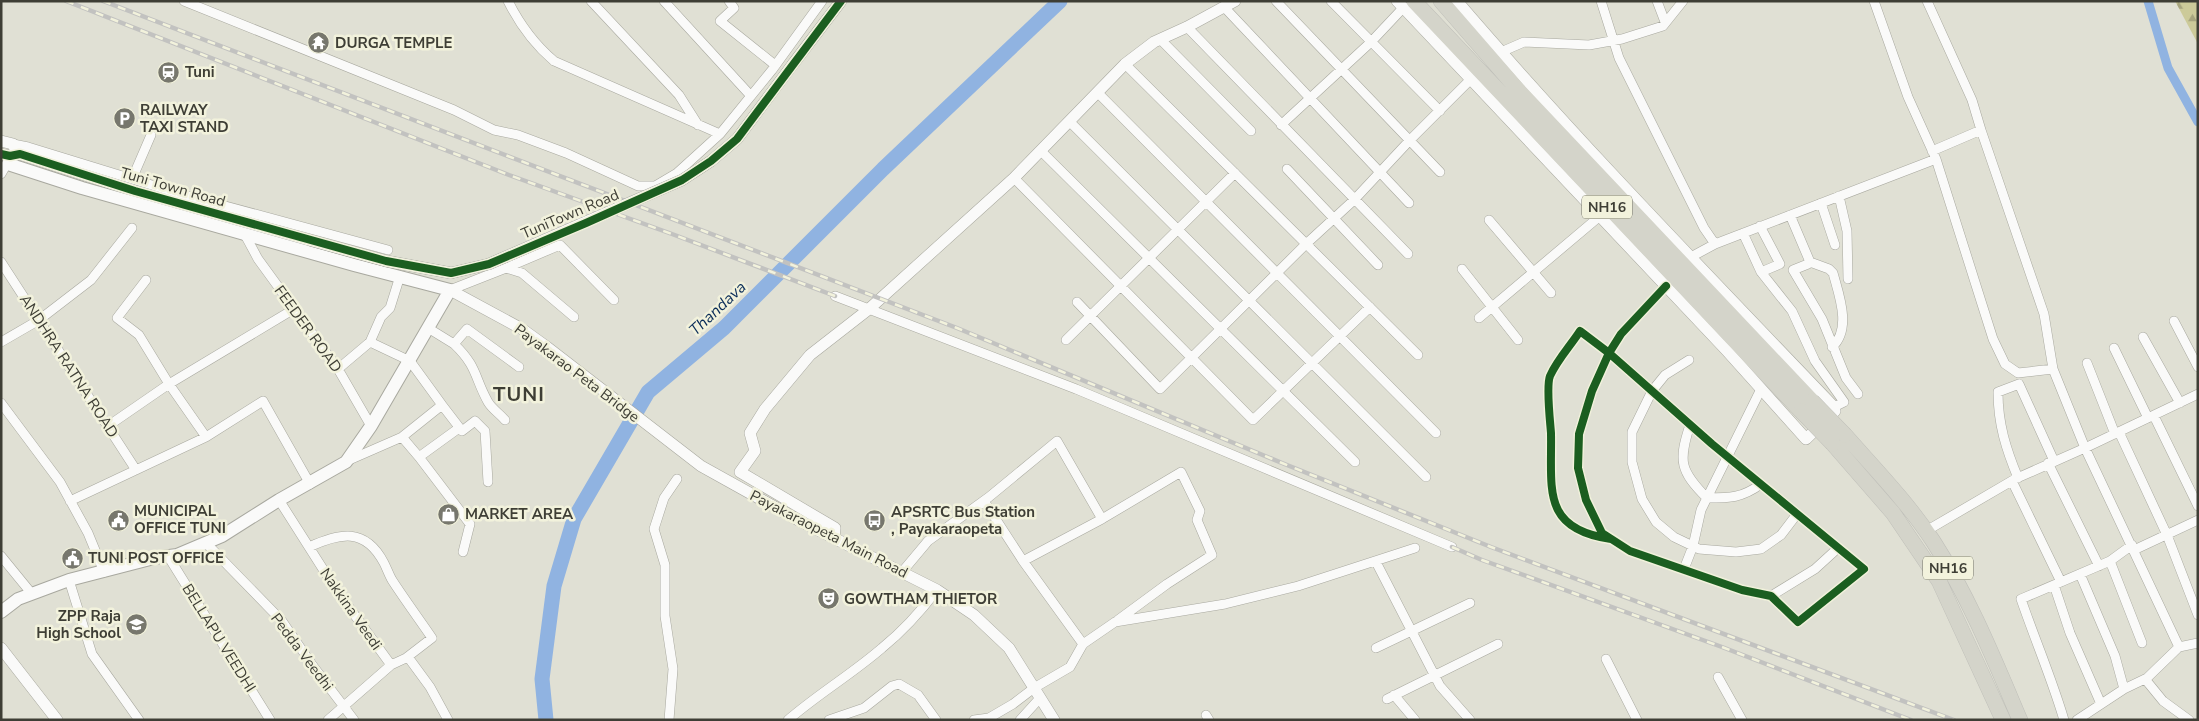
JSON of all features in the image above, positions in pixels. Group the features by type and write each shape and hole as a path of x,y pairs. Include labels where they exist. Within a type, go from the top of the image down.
{"highway":[{"name":"NH16","path":"1441,1 1519,91 1806,406"},
{"name":"NH16","path":"1405,3 1839,440 1886,482 1926,531 1974,612 2020,720"},
{"name":"NH16","path":"1839,440 1939,581 2003,720"}],"main road":[{"path":"1,612 18,599 69,580 177,555 206,543 222,536 279,500 346,462 371,426 410,362 450,290 82,188 12,158"}],"street":[{"path":"184,1 454,110 494,130 518,135 566,153 638,186 655,186 677,172 720,134 775,65 822,1"},
{"path":"591,1 680,95 698,125"},
{"path":"664,1 751,96"},
{"path":"729,1 734,8 720,21 775,65"},
{"name":"TuniTown Road","path":"309,240 386,261 451,273 489,264 682,180 711,161 738,139 841,1"},
{"path":"834,538 835,528 740,472 755,451 750,432 765,409 810,355 869,309 1014,178 1125,64 1160,39 1225,8 1235,1"},
{"path":"1276,1 1440,172"},
{"path":"1331,1 1440,111"},
{"path":"1282,125 1371,42 1405,3 1471,80 1666,286 1806,439 1835,411 1834,407 1691,257 1501,52 1457,1"},
{"path":"1601,1 1615,40 1619,58 1704,228 1715,244"},
{"path":"1658,1 1665,22"},
{"path":"1501,52 1524,42 1589,45 1615,40 1663,26 1683,1"},
{"path":"1874,1 1908,97 1934,155 1993,339 2005,364 2018,373 2053,369"},
{"path":"1927,1 1972,100 2044,314 2053,369 2085,448 2179,646"},
{"path":"511,3 523,28 539,48 554,61 720,134"},
{"path":"1225,8 1409,203"},
{"path":"1186,27 1408,254"},
{"path":"1160,39 1251,131"},
{"path":"1125,64 1418,356"},
{"path":"1077,302 1160,389 1306,244 1354,200 1410,140 1471,80"},
{"path":"1098,93 1436,434"},
{"path":"1070,122 1426,477"},
{"path":"1691,257 1715,244 1839,196 1934,155 1981,130"},
{"path":"132,179 151,135"},
{"name":"Tuni Town Road","path":"1,141 12,158 309,240"},
{"path":"1041,151 1355,462"},
{"path":"12,158 132,179 388,250"},
{"path":"1287,170 1378,265"},
{"path":"1066,340 1235,173"},
{"path":"1014,178 1254,420 1370,308"},
{"path":"1839,196 1847,231 1848,279"},
{"path":"1821,203 1835,245"},
{"path":"1790,215 1810,262 1833,273 1843,315 1838,341 1832,347"},
{"path":"1480,318 1600,216"},
{"path":"1489,220 1551,293"},
{"path":"1760,226 1780,264 1793,270 1822,319 1846,378 1858,394"},
{"path":"1,342 39,320 91,280 132,228"},
{"name":"FEEDER ROAD","path":"244,233 258,259 338,368 371,426"},
{"path":"1742,233 1761,272 1792,311 1815,361 1844,402 1834,407"},
{"path":"450,290 560,245 614,300"},
{"name":"ANDHRA RATNA ROAD","path":"1,262 136,470"},
{"path":"1793,270 1810,262"},
{"path":"1761,272 1780,264"},
{"path":"506,268 522,273 574,317"},
{"path":"1462,269 1518,340"},
{"path":"338,368 370,342 380,317 390,308 400,276"},
{"path":"146,280 117,318 139,335 169,384 206,437"},
{"path":"1611,539 1593,536 1570,526 1557,510 1553,498 1550,466 1550,377 1580,331 1609,353 1727,456 1864,569 1798,622 1770,596 1742,590 1630,551 1602,533 1586,500 1578,468 1579,434 1592,391 1609,353 1621,334 1666,286"},
{"name":"Payakarao Peta Bridge","path":"450,290 522,329 697,464"},
{"path":"835,296 1076,390 1452,547"},
{"path":"108,426 169,384 294,309"},
{"path":"2174,321 2198,367"},
{"path":"428,328 454,344 472,364 489,404 505,420"},
{"path":"454,344 467,330 519,367"},
{"path":"2143,337 2180,403"},
{"path":"370,342 410,362 462,431 475,421 484,431 488,482"},
{"path":"2114,348 2198,506"},
{"path":"1689,360 1665,375 1652,391 1632,432 1632,462 1639,490 1642,499 1656,522 1674,537 1700,549 1736,552 1760,549 1781,535 1797,514"},
{"path":"2087,363 2117,433 2167,535 2198,616"},
{"path":"2098,566 2051,462 2019,384 1998,392 1998,416 2004,444 2015,479 2058,583 2070,633 2101,704"},
{"path":"1684,570 1693,546 1701,510 1761,389"},
{"path":"1926,531 2015,479 2198,394"},
{"path":"70,500 206,437 264,402 310,484"},
{"path":"1,403 60,482 88,533 104,572"},
{"path":"346,462 402,437 442,405"},
{"path":"1690,424 1682,450 1684,466 1691,482 1707,498 1730,498 1747,494 1761,484"},
{"path":"419,456 459,428"},
{"path":"402,437 419,456 470,524 463,552"},
{"path":"902,572 928,541 984,501 1057,441 1102,519"},
{"name":"Payakaraopeta Main Road","path":"697,464 834,538 937,590 974,615 1009,648 1054,720"},
{"path":"974,720 989,718 1037,693 1070,667 1083,644 1167,584 1212,555 1197,520 1200,511 1181,472 1102,519 1023,561"},
{"path":"669,720 673,669 665,616 665,565 654,529 664,498 677,479"},
{"name":"Nakkina Veedi","path":"279,500 335,588 391,665 328,720"},
{"path":"984,501 1023,561 1083,644"},
{"path":"2064,720 2054,685 2038,648 2021,599 2110,561 2133,548 2197,523"},
{"path":"309,546 341,535 353,536 371,545 384,562 391,579 432,638 408,657 391,665"},
{"name":"Pedda Veedhi","path":"206,543 282,621 354,720"},
{"path":"1115,622 1225,604 1298,586 1415,548"},
{"path":"1770,596 1815,569 1838,548"},
{"path":"1,556 32,594"},
{"name":"BELLAPU VEEDHI","path":"168,556 270,720"},
{"path":"2110,561 2142,643"},
{"path":"1376,562 1440,686 1470,720"},
{"path":"2080,574 2115,656 2124,689"},
{"path":"69,580 92,654 139,720"},
{"path":"788,720 812,699 882,648 921,612 937,590"},
{"path":"1376,648 1470,603"},
{"path":"2077,720 2124,689 2145,679 2179,646 2198,643"},
{"path":"1415,720 1391,697 1434,674 1498,644"},
{"path":"1,648 57,720"},
{"path":"408,657 430,687 448,720"},
{"path":"1606,658 1637,720"},
{"path":"1718,677 1742,720"},
{"path":"2145,679 2163,701 2189,720"},
{"path":"830,720 864,708 892,686 899,684 918,695 936,720"},
{"path":"1020,720 1037,693"}],"green space":[{"path":"2175,1 2198,1 2198,44"}],"waterway":[{"name":"Thandava","path":"546,720 542,679 554,586 574,519 648,392 724,328 883,169 1060,1"},
{"path":"2148,1 2168,68 2198,122"}],"railway":[{"path":"66,1 509,175 835,296"},
{"path":"103,1 957,328 1282,463 1491,547 1954,720"},
{"path":"1452,547 1482,560 1722,647 1911,720"}],"cycle path":[{"path":"1,154 10,156 20,154 135,191 386,261 451,273 489,264 586,223 682,180 711,161 737,139 841,1"},
{"path":"1611,539 1588,534 1572,526 1562,516 1555,503 1552,489 1549,381 1556,364 1580,331 1609,353 1592,391 1579,434 1578,468 1586,500 1602,533 1630,551 1742,590 1771,596 1798,622 1864,569 1712,444 1609,353 1621,334 1666,286"}],"place":[{"name":"DURGA TEMPLE","path":"319,43"},
{"name":"Tuni","path":"169,72"},
{"name":"RAILWAY TAXI STAND","path":"124,119"},
{"name":"MARKET AREA","path":"449,514"},
{"name":"MUNICIPAL OFFICE TUNI","path":"118,520"},
{"name":"APSRTC Bus Station , Payakaraopeta","path":"875,521"},
{"name":"TUNI POST OFFICE","path":"72,558"},
{"name":"GOWTHAM THIETOR","path":"828,599"},
{"name":"ZPP Raja High School","path":"137,625"}],"district":[{"name":"TUNI","path":"519,394"}]}
